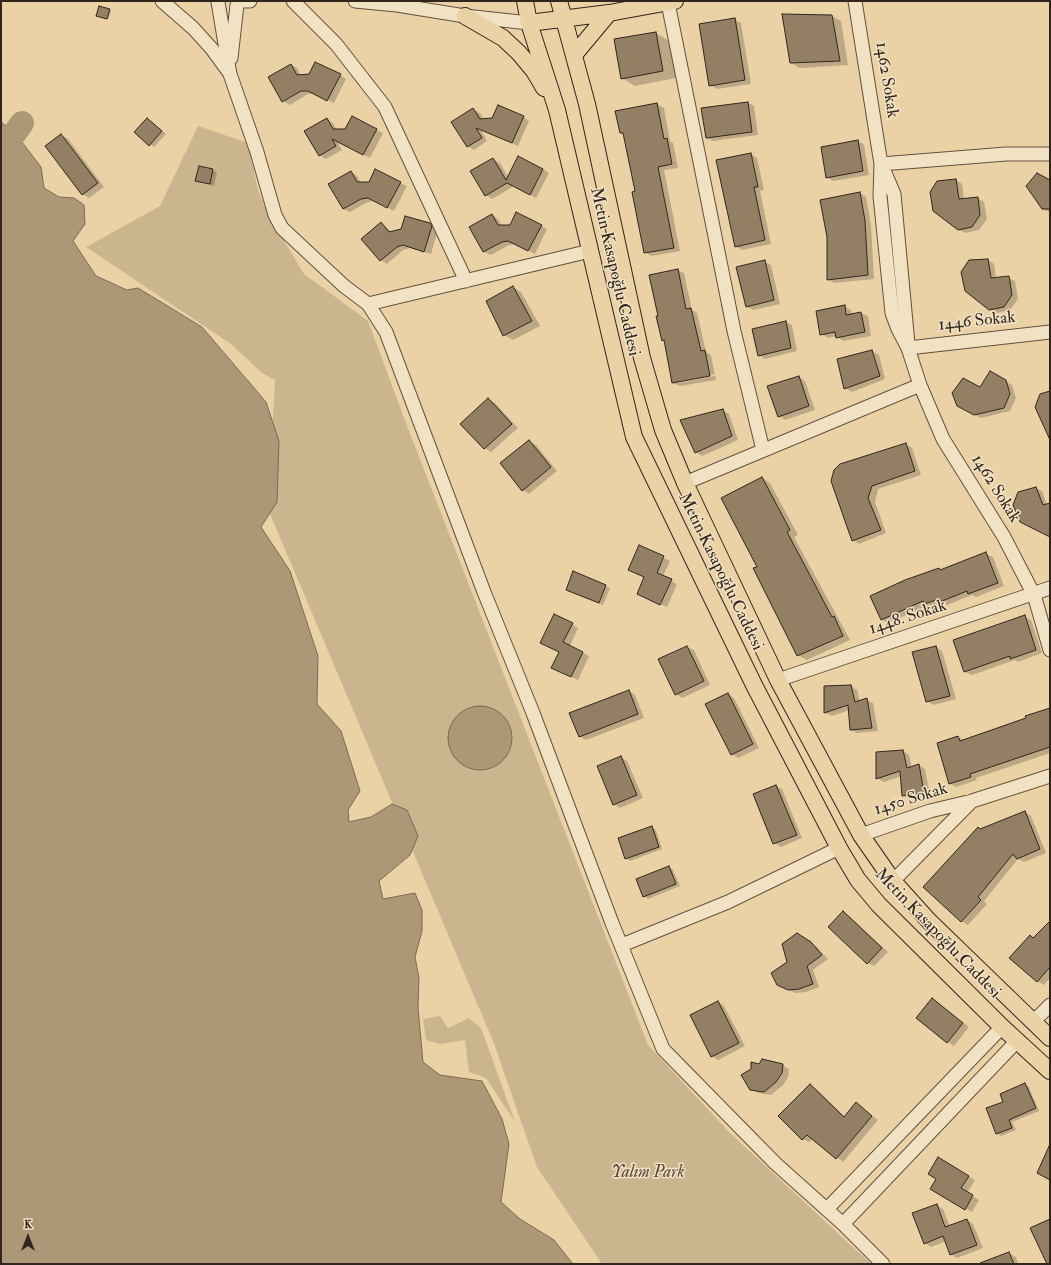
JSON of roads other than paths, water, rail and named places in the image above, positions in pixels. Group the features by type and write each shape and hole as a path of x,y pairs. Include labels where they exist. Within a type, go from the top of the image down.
{"main road":[{"name":"Metin Kasapoğlu Caddesi","path":"525,1 529,23 557,110 634,436 754,685 839,848 858,880 879,905 1002,1027 1050,1071"},
{"name":"Metin Kasapoğlu Caddesi","path":"559,1 591,125 642,358 663,430 685,483 778,680 861,835 893,881 929,921 1050,1038"},
{"path":"529,23 609,13 671,2"},
{"path":"574,55 609,13"},
{"path":"465,16 503,38 519,53 534,71 557,110"}],"street":[{"path":"162,1 193,28 212,49 230,74"},
{"path":"218,1 231,6 243,2 230,74"},
{"path":"218,1 230,74 257,152 275,215 282,228 344,286 368,304 386,332 484,592 533,713 663,1049 775,1163 827,1209 883,1264"},
{"path":"293,1 336,44 385,107 466,280"},
{"path":"355,1 397,5 465,16 529,23"},
{"name":"1462 Sokak","path":"855,1 881,164 894,194 906,312 908,348 920,385 943,439 1004,537 1034,595 1050,650"},
{"path":"671,2 734,331 763,450"},
{"path":"881,164 1006,154 1050,154"},
{"path":"368,304 590,251"},
{"name":"1446 Sokak","path":"908,348 1050,332"},
{"path":"685,483 920,385"},
{"name":"1448. Sokak","path":"778,680 1034,595 1050,588"},
{"name":"1450 Sokak","path":"861,835 930,811 972,801 1050,776"},
{"name":"1450 Sokak","path":"893,881 972,801"},
{"path":"622,945 728,902 839,848"},
{"path":"1033,1022 1050,1005"},
{"path":"827,1209 1002,1027"},
{"path":"842,1224 1017,1041"}],"waterway":[{"path":"15,133 22,123"}],"park label":[{"name":"Yalım Park","path":"648,1173"}]}
